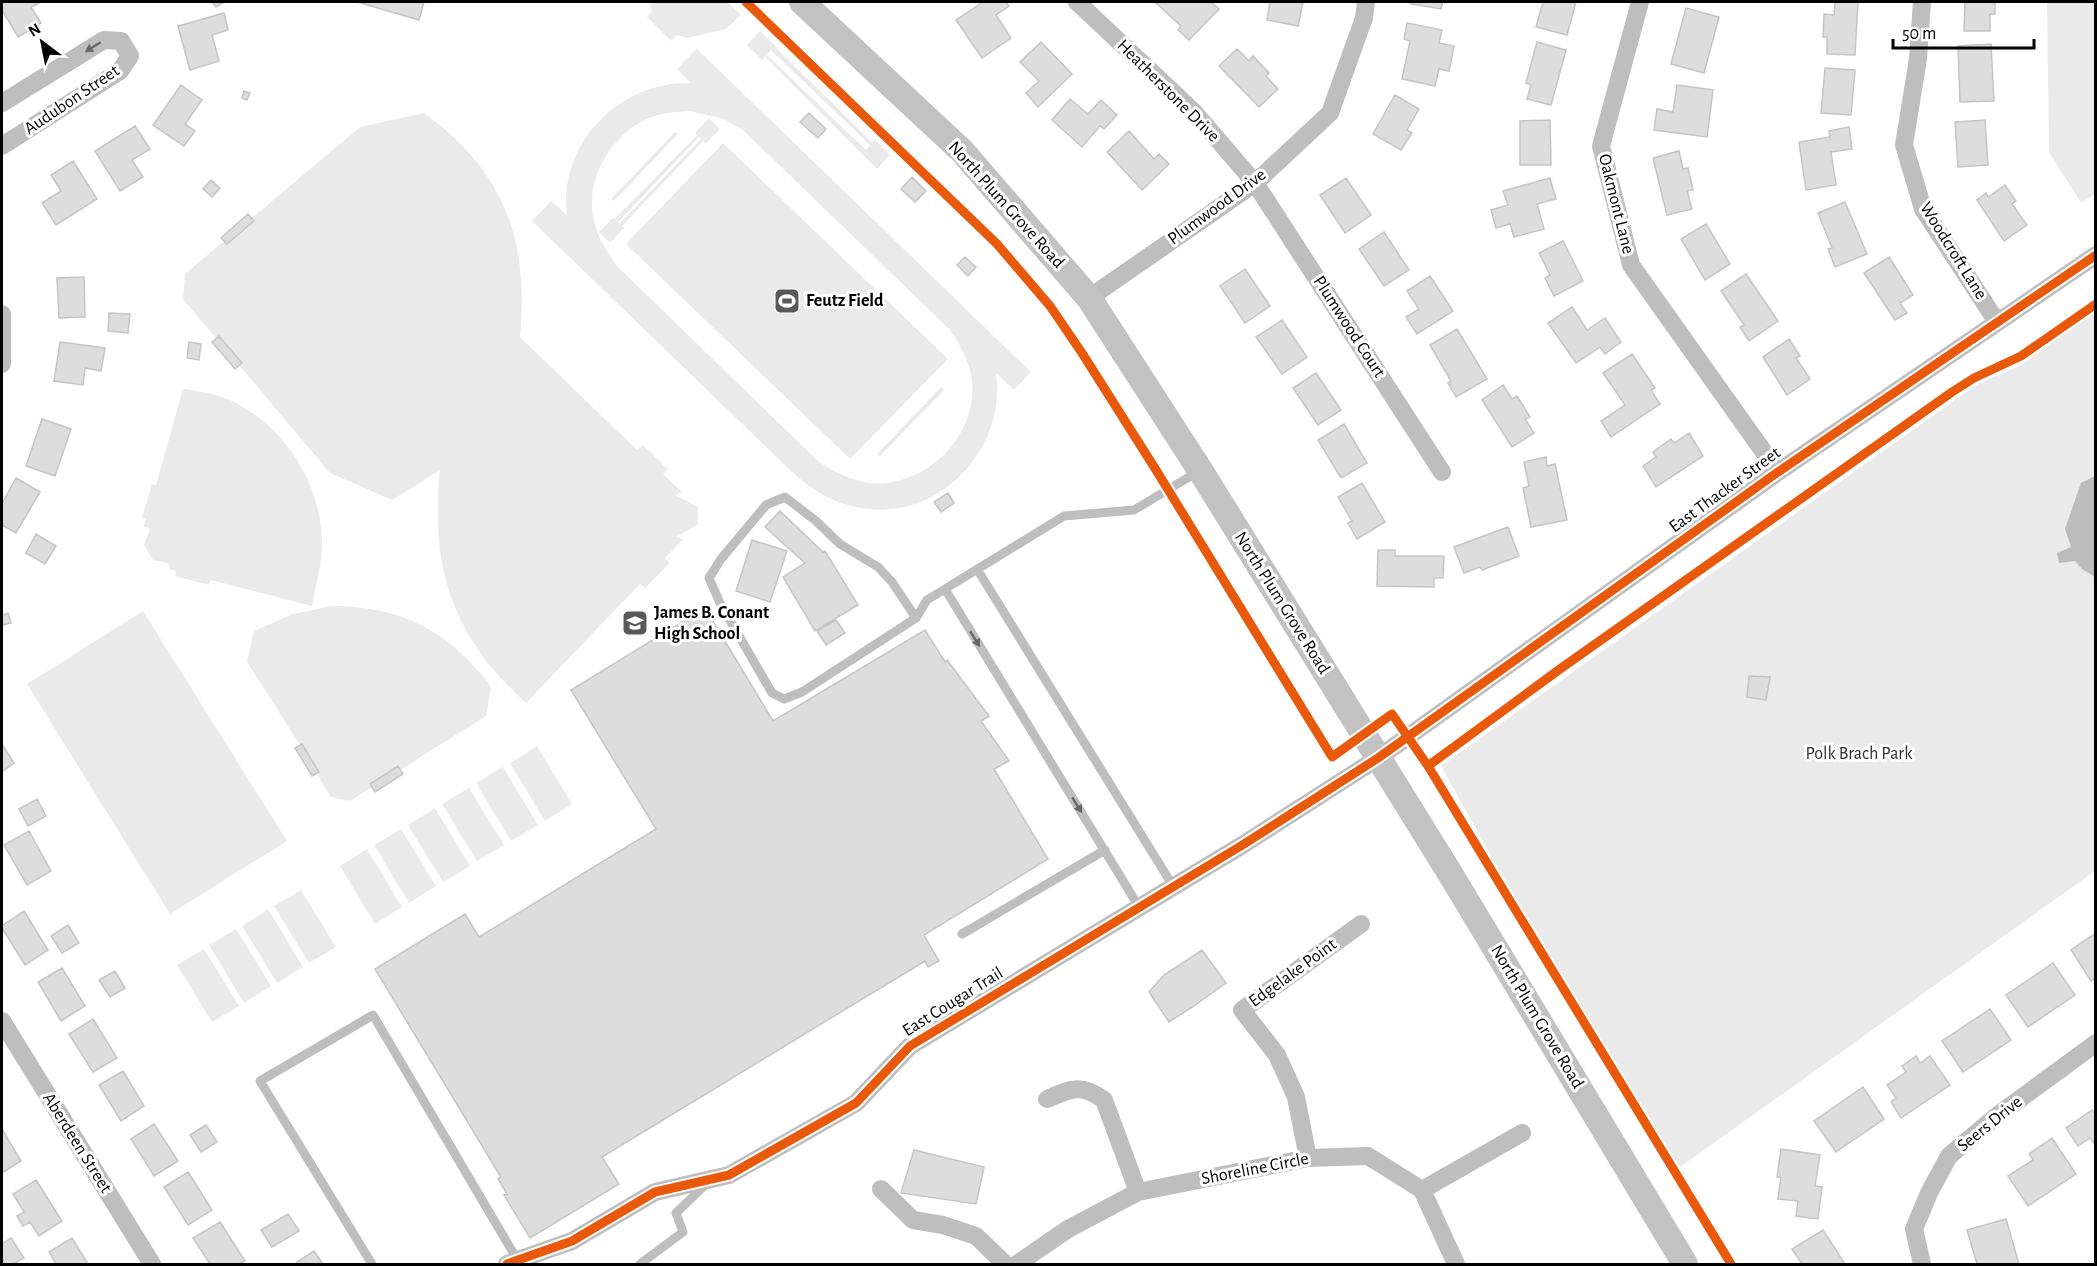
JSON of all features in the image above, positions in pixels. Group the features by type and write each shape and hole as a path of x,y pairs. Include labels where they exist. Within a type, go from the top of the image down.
{"street":[{"name":"North Plum Grove Road","path":"802,2 962,151 1089,298 1200,470 1451,875 1685,1264"},
{"name":"Heatherstone Drive","path":"1077,2 1194,112 1255,183"},
{"name":"Plumwood Drive","path":"1089,298 1255,183 1330,113 1364,18 1366,2"},
{"name":"Oakmont Lane","path":"1640,2 1601,146 1631,265 1778,472"},
{"name":"Woodcroft Lane","path":"1922,2 1918,59 1904,145 1923,209 1997,322"},
{"name":"Audubon Street","path":"2,103 104,40 122,41 130,56 120,71 2,146"},
{"name":"Plumwood Court","path":"1255,183 1442,472"},
{"name":"East Thacker Street","path":"1378,758 1778,472 2096,255"},
{"path":"2,317 2,364"},
{"name":"East Cougar Trail","path":"513,1263 572,1241 655,1192 729,1174 856,1103 910,1046 1244,844 1378,758"},
{"name":"Edgelake Point","path":"1308,1158 1296,1097 1277,1055 1242,1010 1361,924"},
{"name":"Aberdeen Street","path":"2,1021 152,1264"},
{"name":"Seers Drive","path":"1922,1264 1914,1228 1929,1193 1949,1156 1998,1115 2096,1043"},
{"path":"1047,1099 1075,1088 1092,1090 1104,1100 1138,1192"},
{"path":"1456,1264 1422,1190 1522,1133"},
{"name":"Shoreline Circle","path":"1017,1264 1068,1229 1138,1192 1308,1158 1368,1156 1422,1190"},
{"path":"881,1189 913,1220 943,1225 976,1236 1005,1264"}],"lane":[{"path":"916,618 892,582 878,567 840,544 816,521 785,497 766,506 721,559 709,578 720,603 772,693 784,699 802,692 916,618 927,600 1064,516 1134,510 1200,470"},
{"path":"977,569 1173,886"},
{"path":"945,589 1139,907"},
{"path":"962,934 1105,850"},
{"path":"372,1264 260,1081 373,1015 513,1263"},
{"path":"640,1264 683,1232 676,1213 712,1178"}],"green space":[{"path":"649,2 727,2 741,15 726,29 687,38 677,35 671,41 647,17 652,11"},
{"path":"2047,2 2095,2 2095,194 2081,203 2049,152"},
{"path":"760,31 872,142 875,140 890,155 877,169 765,57 762,60 747,45","holes":["771,50 870,145 866,150 767,55"]},
{"path":"697,49 1031,372 1014,390 996,373 997,401 991,428 979,453 962,474 941,491 917,503 890,509 861,508 833,500 807,485 532,221 551,201 567,215 567,189 573,164 584,141 599,121 618,105 640,93 665,85 691,83 677,69","holes":["690,111 724,119 744,131 949,329 959,345 971,374 972,396 968,416 959,435 946,452 930,466 912,476 891,482 870,483 844,476 819,462 617,266 605,248 594,223 592,201 598,172 613,146 636,125 658,115"]},
{"path":"424,113 452,136 474,159 492,184 506,211 515,239 520,269 522,302 520,337 637,450 643,445 668,470 663,474 682,492 675,495 698,507 698,524 676,537 683,539 665,558 670,563 645,588 640,584 526,703 501,678 480,652 464,626 452,598 443,569 439,538 440,470 392,500 330,473 239,365 241,363 219,336 216,338 183,299 185,274 224,241 254,221 252,218 360,127"},
{"path":"709,118 720,129 706,143 703,141 622,226 624,228 610,243 599,232 613,218 615,219 697,135 695,133","holes":["699,137 701,139 619,224 618,222"]},
{"path":"675,132 678,134 614,201 611,199"},
{"name":"Feutz Field","path":"723,143 948,359 850,459 626,244"},
{"name":"Polk Brach Park","path":"2095,311 2095,871 1669,1175 1441,766 1976,385 2021,365"},
{"path":"941,387 944,390 879,457 877,454"},
{"path":"183,389 222,397 248,410 282,439 295,457 315,497 320,519 322,550 312,606 211,580 209,585 175,576 176,571 169,569 168,563 153,560 144,545 150,529 144,526 146,519 142,518 152,484 156,485"},
{"path":"332,606 380,611 422,626 459,651 491,687 486,716 400,770 398,767 370,784 372,787 350,801 331,797 317,774 319,771 247,662 254,631 293,614"},
{"path":"143,611 287,841 170,914 27,684"},
{"path":"537,746 572,804 545,821 510,763"},
{"path":"503,767 538,825 511,841 476,783"},
{"path":"469,788 504,845 477,861 442,804"},
{"path":"435,808 470,866 443,882 408,825"},
{"path":"401,829 436,886 409,903 374,845"},
{"path":"367,849 402,907 375,924 340,866"},
{"path":"301,890 336,947 309,963 274,906"},
{"path":"268,909 303,967 277,983 242,926"},
{"path":"236,929 271,986 244,1003 209,945"},
{"path":"204,949 239,1006 212,1022 177,965"}],"shaded area":[{"path":"2095,476 2095,577 2082,569 2075,561 2059,563 2057,553 2071,547 2065,529 2081,483"}],"building":[{"path":"2,2 41,2 31,7 41,23 18,37 2,10"},
{"path":"212,2 224,2 216,7"},
{"path":"357,2 424,2 419,20"},
{"path":"983,2 1006,2 1009,6 996,15 1011,38 982,58 956,20"},
{"path":"1155,2 1211,2 1219,9 1189,40 1178,30 1181,26"},
{"path":"1270,2 1303,2 1298,26 1267,20"},
{"path":"1412,2 1443,2 1441,9 1411,4"},
{"path":"1543,2 1576,2 1567,35 1536,27"},
{"path":"1835,2 1858,2 1855,55 1827,54 1827,37 1823,37 1824,14 1834,15"},
{"path":"1965,2 1995,2 1995,14 1990,14 1990,31 1964,31"},
{"path":"1686,8 1719,17 1704,73 1671,64"},
{"path":"224,13 228,30 212,35 219,61 190,70 178,26"},
{"path":"1407,23 1442,30 1439,43 1454,46 1449,71 1439,69 1435,86 1402,79 1410,41 1404,39"},
{"path":"1041,42 1072,74 1038,107 1026,93 1039,81 1020,62"},
{"path":"1537,42 1566,50 1551,105 1527,99 1531,85 1526,83"},
{"path":"1991,44 1994,101 1960,102 1958,46"},
{"path":"1237,49 1249,61 1253,56 1269,73 1266,76 1278,89 1259,107 1219,66"},
{"path":"1825,68 1855,70 1851,115 1821,113"},
{"path":"181,85 202,100 185,124 195,131 184,146 153,125"},
{"path":"1677,85 1713,90 1707,137 1654,130 1657,109 1673,112"},
{"path":"244,91 250,93 247,100 242,98"},
{"path":"1395,95 1419,109 1407,130 1412,133 1401,150 1373,134"},
{"path":"1070,99 1088,114 1101,100 1117,115 1104,129 1100,126 1082,147 1052,120"},
{"path":"809,113 826,129 818,138 800,122"},
{"path":"1550,120 1551,165 1520,165 1520,121"},
{"path":"1985,120 1988,165 1958,167 1955,122"},
{"path":"135,126 150,149 132,160 143,177 120,191 95,151"},
{"path":"1849,127 1852,149 1831,152 1836,185 1806,190 1799,142 1830,137 1829,131"},
{"path":"1129,131 1154,159 1159,154 1169,164 1142,190 1107,152"},
{"path":"1679,151 1683,169 1688,168 1693,190 1687,191 1692,209 1667,215 1653,158"},
{"path":"73,161 97,199 56,225 42,203 61,191 51,175"},
{"path":"912,177 926,191 915,202 901,189"},
{"path":"1346,178 1371,215 1345,233 1320,195"},
{"path":"1550,178 1556,199 1537,204 1544,229 1514,237 1510,224 1496,228 1491,210 1508,205 1503,191"},
{"path":"211,180 220,188 212,197 203,189"},
{"path":"2005,185 2016,201 2012,204 2027,225 2004,241 1977,200 1986,193 1988,197"},
{"path":"1845,202 1867,254 1835,267 1828,249 1832,248 1818,213"},
{"path":"248,214 254,221 227,244 221,238"},
{"path":"1706,224 1730,264 1705,280 1681,239"},
{"path":"1384,232 1409,270 1384,286 1359,249"},
{"path":"1563,241 1583,281 1554,296 1545,278 1550,275 1539,253"},
{"path":"965,257 976,267 968,276 957,265"},
{"path":"1889,257 1913,295 1900,303 1907,313 1895,320 1864,273"},
{"path":"1245,269 1270,306 1245,323 1220,286"},
{"path":"1746,274 1778,321 1749,341 1740,327 1744,325 1721,291"},
{"path":"1430,276 1453,311 1417,334 1406,317 1419,309 1407,291"},
{"path":"84,277 85,317 59,318 57,278"},
{"path":"1572,307 1587,330 1605,318 1621,342 1605,354 1600,347 1576,363 1548,323"},
{"path":"109,313 130,314 128,333 108,331"},
{"path":"1282,320 1307,357 1282,374 1256,337"},
{"path":"1457,329 1487,379 1456,397 1448,383 1451,381 1430,345"},
{"path":"219,336 242,363 235,369 212,342"},
{"path":"1789,339 1800,356 1796,358 1810,379 1787,395 1763,357"},
{"path":"60,342 105,348 101,371 85,368 83,385 54,381"},
{"path":"189,342 201,344 199,360 187,358"},
{"path":"1632,354 1655,388 1651,390 1660,404 1611,437 1601,421 1625,405 1603,373"},
{"path":"1316,373 1341,410 1318,425 1293,388"},
{"path":"1503,385 1512,399 1517,396 1530,417 1525,419 1534,433 1512,447 1482,400"},
{"path":"42,419 71,429 55,476 26,466"},
{"path":"1344,424 1367,463 1341,478 1318,440"},
{"path":"1689,433 1703,456 1656,487 1643,466 1656,457 1653,452 1671,439 1674,443"},
{"path":"1546,457 1547,466 1555,464 1567,520 1531,527 1523,488 1529,486 1524,462"},
{"path":"16,478 40,492 16,533 2,525 2,504"},
{"path":"1362,483 1385,522 1357,539 1348,523 1352,521 1338,497"},
{"path":"948,493 954,503 941,512 934,502"},
{"path":"780,511 823,552 825,551 858,605 815,631 783,577 805,563 765,527"},
{"path":"1508,527 1519,556 1482,570 1480,567 1464,573 1454,547"},
{"path":"36,534 56,546 45,564 26,553"},
{"path":"752,540 787,551 770,602 736,591"},
{"path":"1378,550 1395,550 1395,556 1444,556 1443,578 1434,578 1434,587 1377,586"},
{"name":"James B. Conant High School","path":"705,608 773,721 925,630 945,662 947,660 989,716 981,721 1009,761 994,769 1048,859 924,935 939,961 928,967 925,961 602,1157 619,1184 530,1238 504,1195 507,1194 498,1179 501,1177 375,969 465,914 479,937 656,829 571,690"},
{"path":"8,613 11,623 3,625 2,615"},
{"path":"836,620 845,633 826,645 817,631"},
{"path":"1749,676 1770,677 1766,700 1747,697"},
{"path":"2,744 14,763 2,772"},
{"path":"302,744 319,772 312,776 295,748"},
{"path":"398,766 403,774 375,792 370,784"},
{"path":"37,799 46,816 28,826 19,809"},
{"path":"29,831 51,871 27,885 4,845"},
{"path":"24,911 48,950 25,965 2,928"},
{"path":"68,925 79,943 62,953 51,936"},
{"path":"2096,933 2096,978 2091,981 2071,950"},
{"path":"1202,950 1226,983 1169,1022 1149,992 1164,975"},
{"path":"2053,963 2075,995 2028,1027 2006,995"},
{"path":"62,968 85,1006 61,1021 38,982"},
{"path":"115,971 125,988 110,997 99,980"},
{"path":"1990,1009 2011,1040 1963,1072 1942,1041"},
{"path":"93,1019 117,1058 93,1072 69,1034"},
{"path":"1916,1056 1920,1063 1930,1056 1950,1085 1901,1118 1891,1102 1896,1098 1887,1085 1906,1072 1902,1066"},
{"path":"123,1071 144,1106 121,1121 99,1085"},
{"path":"1863,1087 1884,1119 1836,1152 1814,1121"},
{"path":"2092,1110 2096,1115 2096,1146 2090,1138 2078,1146 2066,1128"},
{"path":"154,1124 178,1161 154,1176 131,1139"},
{"path":"206,1125 217,1142 201,1152 190,1135"},
{"path":"2,1129 21,1161 2,1173"},
{"path":"2052,1138 2076,1174 2028,1206 2008,1176 2033,1160 2029,1154"},
{"path":"1781,1149 1820,1155 1815,1186 1822,1187 1818,1219 1796,1216 1798,1201 1778,1199 1781,1177 1777,1177"},
{"path":"914,1150 984,1167 976,1204 901,1193"},
{"path":"188,1172 212,1210 188,1225 164,1187"},
{"path":"36,1180 62,1221 39,1236 30,1222 23,1226 17,1216 24,1212 13,1194"},
{"path":"288,1214 299,1231 272,1247 261,1230"},
{"path":"2006,1219 2019,1264 1977,1264 1967,1230"},
{"path":"220,1222 245,1261 239,1264 210,1264 193,1238"},
{"path":"1823,1230 1845,1264 1802,1264 1792,1249"},
{"path":"11,1238 24,1258 13,1264 5,1264 2,1259 2,1244"},
{"path":"72,1238 88,1264 56,1264 49,1252"},
{"path":"314,1251 323,1264 298,1264 297,1262"}],"cycle path":[{"path":"746,2 997,244 1050,306 1156,470 1332,757 1392,714 1428,766 1731,1264"},
{"path":"507,1264 572,1241 655,1192 729,1175 856,1103 910,1046 1244,844 1378,758 1778,472 2096,255"},
{"path":"1428,766 1560,669 1952,392 1974,378 2021,356 2096,304"}],"place":[{"name":"Feutz Field","path":"787,301"},
{"name":"James B. Conant High School","path":"635,623"}]}
